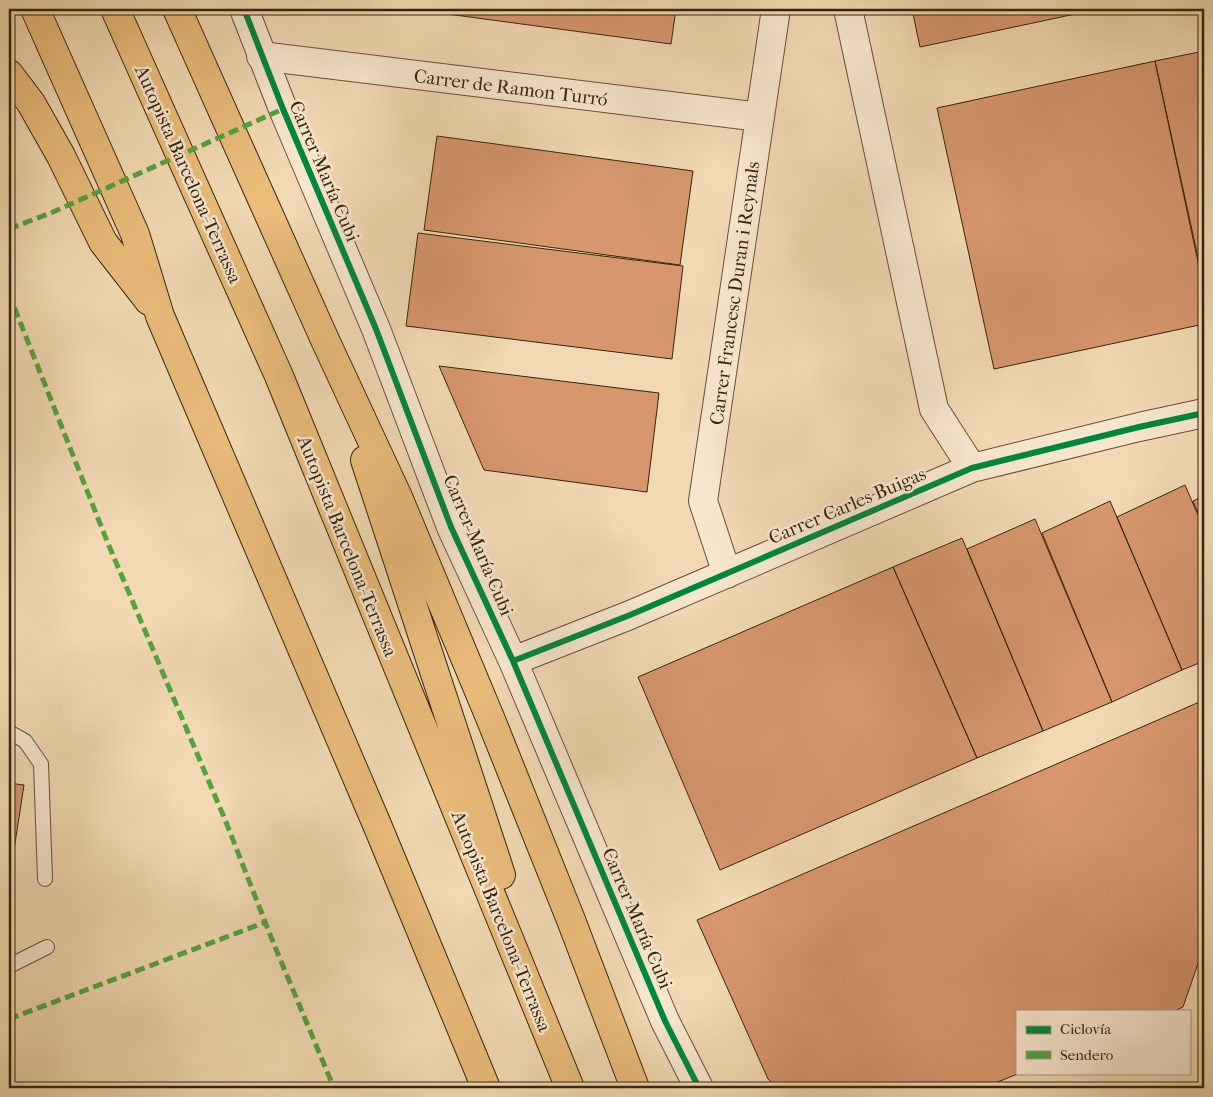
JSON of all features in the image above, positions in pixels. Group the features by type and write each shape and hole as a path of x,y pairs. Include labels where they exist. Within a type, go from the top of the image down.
{"highway":[{"path":"35,9 134,234 160,316 378,827 486,1088"},
{"name":"Autopista Barcelona-Terrassa","path":"115,9 279,376 571,1088"},
{"path":"177,9 325,340 398,497 491,720 571,920 635,1088"},
{"path":"9,74 31,103 62,156 104,242 160,316"},
{"path":"325,340 571,1088"}],"street":[{"name":"Carrer María Cubi","path":"244,9 261,56 376,329 451,527 513,661 665,1021 699,1088"},
{"name":"Carrer Francesc Duran i Reynals","path":"727,574 703,501 776,9"},
{"path":"848,9 934,409 972,468"},
{"name":"Carrer de Ramon Turró","path":"261,56 760,117"},
{"name":"Carrer Carles Buigas","path":"513,661 630,615 972,468 1139,426 1204,413"}],"lane":[{"path":"9,732 25,741 41,764 45,879"},
{"path":"9,966 46,947"}],"building":[{"path":"410,9 676,9 671,44"},
{"path":"912,9 1099,9 920,47"},
{"path":"1204,51 1204,285 1155,61"},
{"path":"1155,61 1204,290 1204,324 994,369 937,108"},
{"path":"437,136 693,171 680,265 424,230"},
{"path":"418,233 683,266 672,359 406,326"},
{"path":"439,366 659,393 647,492 484,470"},
{"path":"1185,485 1204,529 1204,661 1182,670 1117,517"},
{"path":"1204,496 1204,528 1193,501"},
{"path":"1110,501 1182,670 1112,702 1042,533"},
{"path":"1035,519 1112,702 1043,731 967,549"},
{"path":"962,538 1043,731 977,758 893,567"},
{"path":"893,567 977,758 720,870 638,677"},
{"path":"1204,700 1204,946 1183,1007 1176,1010 1016,1010 1016,1074 1018,1074 983,1088 778,1088 768,1079 697,920"},
{"path":"9,783 24,785 9,882"}],"marked path":[{"path":"9,229 53,212 283,109"},
{"path":"9,294 107,541 226,822 273,942 334,1088"},
{"path":"9,1019 266,922"}],"cycle path":[{"path":"244,9 283,109 376,329 451,527 513,661 665,1021 699,1088"},
{"path":"513,661 630,615 972,468 1204,413"}]}
